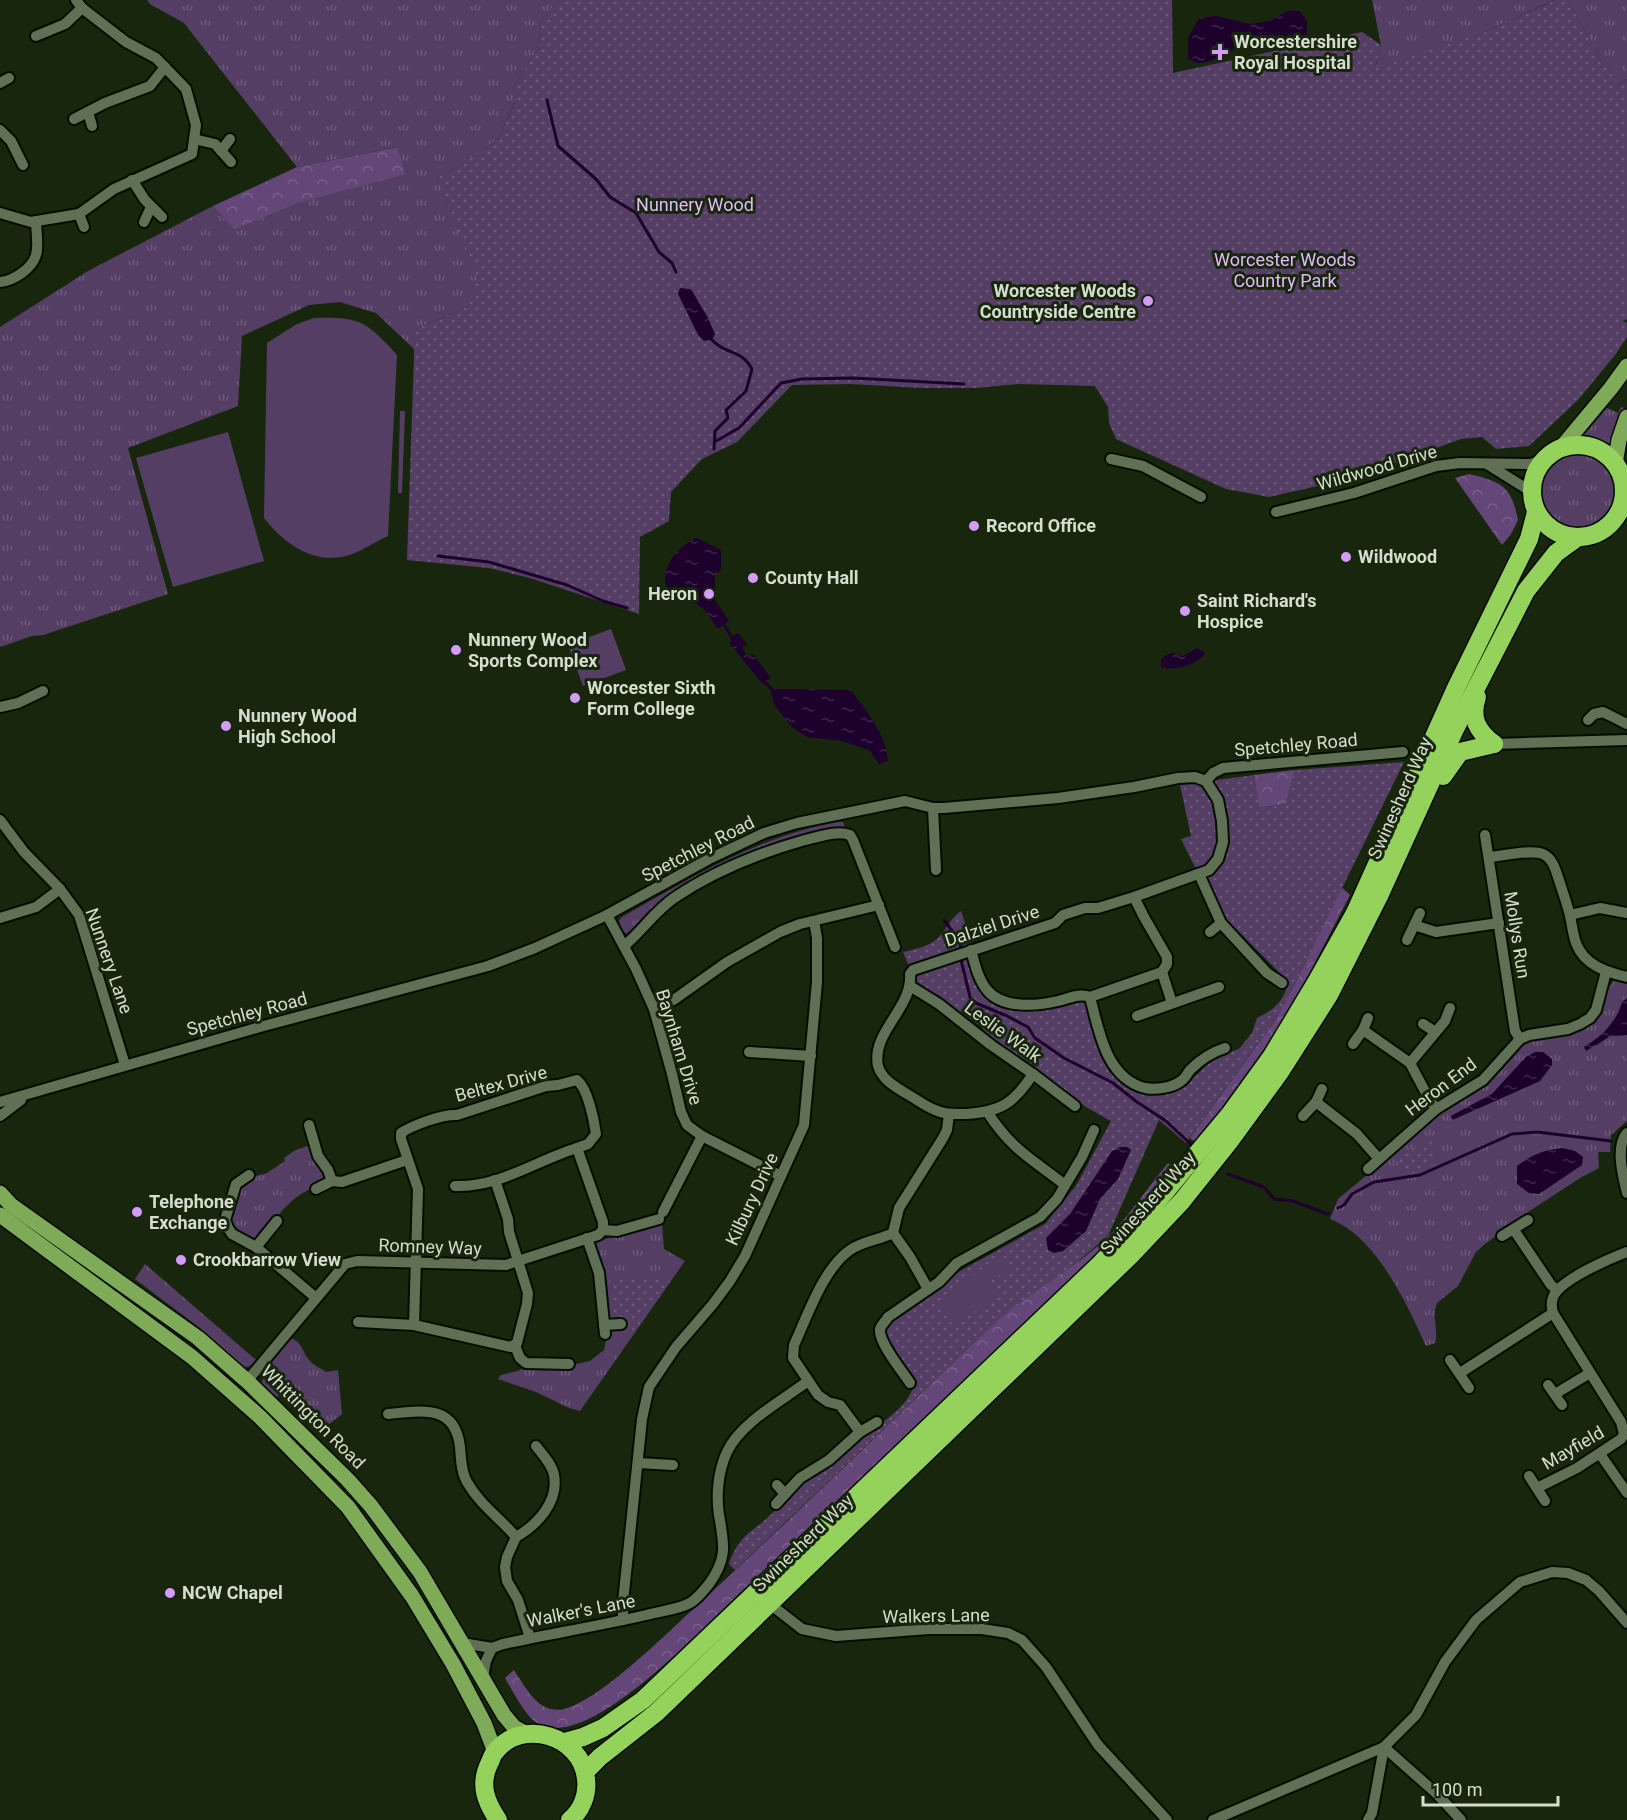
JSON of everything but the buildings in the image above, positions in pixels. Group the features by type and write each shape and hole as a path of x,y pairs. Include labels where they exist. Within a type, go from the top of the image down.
{"highway":[{"path":"1573,445 1585,445 1606,455 1622,475 1624,494 1622,516 1604,529 1578,537 1555,531 1545,524 1536,512 1532,492 1534,476 1544,460 1561,448 1573,445"},
{"name":"Swinesherd Way","path":"565,1742 603,1728 643,1700 669,1676 1098,1266 1135,1228 1222,1124 1272,1056 1355,913 1456,688 1529,539 1536,512"},
{"name":"Swinesherd Way","path":"585,1772 600,1757 656,1713 770,1604 1130,1256 1182,1201 1280,1072 1329,995 1379,896 1454,731 1526,591 1556,553 1578,537"},
{"path":"1494,744 1474,723 1473,714 1479,692 1526,591"},
{"path":"1422,801 1460,752 1494,744"},
{"path":"498,1820 488,1805 483,1787 484,1774 495,1752 508,1740 527,1734 546,1734 565,1742 577,1755 585,1772 587,1784 584,1800 575,1818"}],"main road":[{"path":"1561,448 1607,394 1627,366"},
{"path":"1622,475 1618,440 1627,417"},
{"name":"Whittington Road","path":"0,1193 11,1205 198,1338 247,1381 348,1480 371,1506 420,1572 504,1714 514,1727 527,1734"},
{"path":"0,1215 192,1357 260,1418 348,1506 412,1596 453,1664 484,1723 495,1752"}],"street":[{"path":"0,213 31,222 79,214 114,189 192,154 196,125 186,89 156,58 126,42 79,4 65,24 36,36"},
{"path":"74,119 105,103 150,86 165,67"},
{"path":"88,112 92,126"},
{"path":"0,130 10,141 23,165"},
{"path":"194,139 215,144 231,162"},
{"path":"221,151 230,139"},
{"path":"132,180 151,207 162,217"},
{"path":"144,222 151,207"},
{"path":"79,214 84,226"},
{"path":"0,282 9,281 26,269 36,255 36,221"},
{"path":"1111,459 1143,466 1201,497"},
{"name":"Wildwood Drive","path":"1276,512 1354,493 1436,466 1460,463 1530,464 1544,460"},
{"path":"1487,464 1532,492"},
{"path":"0,706 18,703 43,691"},
{"path":"1588,720 1594,714 1603,712 1627,724"},
{"path":"1494,744 1591,738 1627,740"},
{"name":"Spetchley Road","path":"0,1102 125,1065 488,966 536,948 607,915 709,859 764,833 828,815 905,801 933,808 1058,798 1178,778 1195,777 1206,781 1223,768 1403,752"},
{"name":"Dalziel Drive","path":"1033,1074 1023,1089 1003,1108 988,1113 949,1114 935,1111 889,1082 881,1074 877,1051 910,986 910,974 913,970 1055,923 1063,915 1086,908 1098,908 1134,897 1209,870 1218,860 1223,842 1218,800 1206,781"},
{"path":"933,808 936,870"},
{"name":"Nunnery Lane","path":"0,820 24,852 74,907 85,930 125,1065"},
{"path":"624,946 674,898 726,869 760,854 840,833 850,835 895,946"},
{"name":"Mollys Run","path":"1485,835 1515,1031 1520,1039"},
{"path":"1489,857 1532,852 1546,856 1552,862 1556,872 1570,915 1575,943 1581,953 1606,972 1627,977"},
{"path":"1199,874 1221,923 1267,973 1282,983"},
{"path":"0,918 36,907 60,889"},
{"path":"965,952 988,992 1000,999 1030,1005 1077,995 1090,997 1162,972 1167,964 1167,957 1134,897"},
{"path":"654,1009 689,990 747,950 780,932 879,905"},
{"path":"1570,915 1600,908 1627,918"},
{"path":"1407,940 1420,913"},
{"name":"Baynham Drive","path":"607,915 654,1009 683,1119 687,1125 702,1136 781,1176"},
{"name":"Kilbury Drive","path":"623,1620 642,1419 649,1387 676,1347 730,1281 745,1256 804,1125 817,982 817,938 814,921"},
{"path":"1210,932 1221,923"},
{"path":"1414,925 1436,932 1499,923"},
{"path":"1162,972 1172,1003"},
{"path":"1520,1039 1529,1035 1568,1029 1590,1018 1596,1010 1606,972"},
{"name":"Leslie Walk","path":"910,986 939,1004 991,1046 1033,1074 1075,1107"},
{"path":"1137,1016 1219,987"},
{"path":"1090,997 1110,1060 1118,1073 1141,1087 1164,1088 1181,1081 1192,1068 1213,1052 1225,1048"},
{"path":"1410,1063 1444,1021 1450,1008"},
{"path":"1353,1044 1368,1018"},
{"path":"1423,1024 1434,1031"},
{"path":"1363,1030 1410,1063 1436,1109"},
{"name":"Heron End","path":"1368,1169 1436,1109 1483,1080 1520,1039"},
{"path":"749,1052 811,1056"},
{"name":"Beltex Drive","path":"414,1325 418,1189 407,1160 401,1133 408,1128 449,1114 457,1115 546,1086 558,1086 577,1080 582,1085 594,1120 596,1134 588,1144 577,1148"},
{"path":"1303,1116 1316,1102 1322,1089"},
{"name":"Spetchley Road","path":"0,1116 2,1112 28,1095"},
{"path":"1316,1102 1356,1134 1379,1159"},
{"path":"988,1113 1014,1147 1065,1185"},
{"path":"928,1289 893,1233 899,1208 943,1138 949,1114"},
{"path":"309,1125 318,1156 328,1170 332,1181"},
{"path":"910,1383 886,1347 880,1330 888,1317 939,1282 957,1263 1040,1217 1057,1199 1094,1130"},
{"path":"1627,1133 1623,1137 1621,1146 1627,1193"},
{"name":"Romney Way","path":"247,1381 345,1264 357,1262 495,1266 518,1262 598,1235 603,1230 617,1231 661,1216 702,1136"},
{"path":"455,1186 469,1187 495,1180 577,1148 603,1222 603,1230"},
{"path":"316,1189 332,1181 342,1182 407,1160"},
{"path":"249,1175 236,1184 226,1224 232,1234 256,1247 316,1298"},
{"path":"224,1180 236,1184"},
{"path":"495,1180 508,1219 509,1232 528,1299 519,1338 514,1346"},
{"path":"1502,1236 1528,1220"},
{"path":"256,1247 277,1221"},
{"path":"1514,1230 1551,1285 1557,1290"},
{"path":"860,1432 840,1405 822,1399 808,1381 793,1358 794,1345 829,1273 850,1251 869,1241 893,1233"},
{"path":"587,1238 599,1273 605,1330 621,1324"},
{"path":"1460,1373 1553,1313 1551,1302 1557,1290 1604,1260 1627,1252"},
{"name":"Mayfield","path":"1537,1488 1600,1454 1621,1439 1624,1434 1624,1429 1553,1313"},
{"path":"358,1322 414,1325 514,1346"},
{"path":"514,1346 520,1358 526,1363 569,1364"},
{"path":"1450,1360 1469,1388"},
{"path":"1562,1405 1552,1389 1590,1373"},
{"name":"Walker's Lane","path":"462,1643 492,1648 690,1603 706,1589 716,1574 722,1557 724,1542 719,1514 720,1478 727,1453 734,1439 746,1427 808,1381"},
{"path":"388,1414 428,1410 439,1413 450,1423 459,1439 461,1466 465,1480 491,1514 516,1537"},
{"path":"776,1504 800,1478 842,1450 860,1432 877,1422"},
{"path":"530,1638 518,1600 507,1581 505,1567 516,1537 530,1528 541,1516 554,1488 554,1475 536,1446"},
{"path":"1600,1454 1627,1493"},
{"path":"638,1463 673,1465"},
{"name":"Mayfield","path":"1529,1476 1545,1501"},
{"path":"777,1485 785,1494"},
{"path":"1213,1820 1384,1747 1416,1715 1445,1662 1476,1620 1520,1582 1552,1572 1577,1576 1599,1591 1627,1623"},
{"name":"Walkers Lane","path":"770,1604 802,1629 836,1636 929,1629 982,1629 1008,1633 1022,1640 1046,1666 1098,1745 1167,1820"},
{"path":"483,1678 486,1661 492,1648"},
{"path":"1368,1820 1372,1813 1384,1747"},
{"path":"1384,1747 1437,1794 1461,1820"}],"green space":[{"path":"147,0 559,0 542,19 537,50 513,88 515,102 498,139 437,178 478,279 469,306 415,329 415,350 376,313 340,302 309,305 242,336 238,406 128,448 168,594 0,647 0,327 88,271 213,206 234,230 301,202 396,147 297,167 184,23 150,4"},
{"name":"Worcester Woods Country Park","path":"559,0 1172,0 1173,73 1362,32 1381,45 1375,68 1485,32 1555,0 1568,0 1603,64 1616,79 1618,86 1627,79 1627,319 1623,321 1627,323 1627,337 1578,400 1529,446 1496,449 1482,437 1461,439 1357,477 1269,497 1226,489 1116,439 1109,423 1108,407 1095,386 1019,384 976,388 922,388 851,384 792,385 737,442 702,459 671,492 669,521 640,537 639,614 530,578 489,568 407,560 415,329 469,306 477,279 437,178 498,139 515,103 513,88 537,50 542,19"},
{"path":"1372,0 1554,0 1485,32 1375,69 1381,45"},
{"path":"1568,0 1627,0 1627,79 1618,86 1616,79 1603,64"},
{"path":"397,147 405,174 301,202 234,230 213,206 297,167"},
{"path":"314,318 352,320 361,323 397,355 388,536 355,553 341,557 328,558 304,552 282,537 264,518 267,343 297,324"},
{"path":"1621,407 1625,408 1610,446 1598,438 1583,436 1607,408 1618,413"},
{"path":"400,411 405,411 402,493 398,493"},
{"path":"228,432 264,561 173,587 136,458"},
{"path":"1578,453 1599,459 1609,469 1615,490 1609,511 1599,521 1578,527 1557,521 1547,511 1541,490 1547,469 1557,459"},
{"path":"1469,474 1497,483 1503,487 1512,500 1518,520 1502,545 1455,478"},
{"path":"611,629 626,670 583,686 568,645"},
{"path":"1404,762 1274,1022 1186,1143 1159,1120 1108,1236 1070,1268 1007,1312 735,1570 729,1564 736,1548 744,1538 796,1489 838,1458 857,1440 890,1417 910,1395 913,1387 897,1362 883,1330 953,1275 1045,1224 1076,1186 1111,1121 1086,1107 997,1044 979,1025 917,985 903,952 931,943 942,934 961,911 971,942 968,961 984,996 1002,1006 1031,1011 1062,1007 1083,1001 1089,1009 1089,1019 1100,1055 1109,1071 1138,1090 1182,1086 1212,1059 1239,1049 1252,1033 1257,1018 1268,1012 1282,999 1287,980 1225,918 1210,886 1195,867 1181,839 1191,836 1180,785 1254,775 1260,808 1286,804 1295,770"},
{"path":"1295,770 1286,804 1259,808 1254,775"},
{"path":"843,822 845,828 837,828 737,859 629,935 621,930 619,921 622,917 726,860 779,838"},
{"path":"1341,887 1350,895 1282,1026 1196,1143 1190,1138 1274,1022 1299,976"},
{"path":"1614,981 1627,984 1627,998 1622,1002 1617,1014 1596,1046 1610,1036 1627,1035 1627,1121 1611,1135 1610,1152 1598,1152 1599,1168 1525,1214 1476,1252 1458,1286 1437,1303 1435,1343 1426,1346 1399,1292 1376,1256 1362,1240 1347,1228 1330,1219 1338,1199 1445,1110 1486,1086 1526,1042 1574,1033 1595,1022 1609,987","holes":["1526,1057 1540,1081 1452,1120 1451,1116 1492,1094"]},
{"path":"1431,1142 1436,1151 1436,1164 1420,1169 1414,1174 1396,1160 1399,1152"},
{"path":"310,1145 326,1178 294,1199 256,1242 236,1233 229,1222 239,1188 250,1178 267,1173 285,1161 284,1158 294,1151"},
{"path":"1168,1163 1175,1170 1112,1240 686,1646 635,1689 591,1718 569,1726 550,1728 529,1716 505,1678 514,1670 540,1704 555,1710 578,1704 611,1682 647,1652 744,1562 993,1324 1108,1237"},
{"path":"662,1223 664,1249 685,1261 580,1411 498,1379 501,1375 518,1371 526,1366 572,1365 590,1361 604,1350 611,1320 608,1318 592,1243"},
{"path":"999,1256 1008,1268 987,1284 996,1295 955,1327 937,1303"},
{"path":"145,1264 256,1360 251,1366 243,1367 200,1328 135,1279"},
{"path":"609,1278 658,1279 666,1286 631,1336 627,1333 623,1317 616,1318 613,1313"},
{"path":"291,1338 298,1342 313,1364 326,1372 338,1370 342,1414 328,1425 321,1425 285,1391 277,1397 262,1383 263,1373"}],"water":[{"path":"1287,11 1300,11 1307,21 1307,36 1255,50 1235,49 1208,62 1198,63 1188,59 1188,38 1199,18 1216,16 1250,24 1270,21"},
{"path":"680,288 691,289 715,334 712,340 704,341 698,335 678,294"},
{"path":"697,538 721,550 721,570 715,575 715,600 729,621 718,629 703,609 674,596 666,585 665,577 670,561 683,547"},
{"path":"738,633 747,644 742,648 747,656 753,654 771,678 762,683 730,644 732,637"},
{"path":"1197,648 1205,653 1198,661 1178,668 1161,667 1161,660 1166,655 1173,653 1183,656"},
{"path":"770,689 851,690 879,732 888,761 879,764 869,750 842,741 807,737 792,727 775,706"},
{"path":"1627,998 1627,1035 1610,1036 1586,1051 1584,1047 1608,1028 1620,1010 1622,1002"},
{"path":"1535,1052 1543,1052 1552,1059 1552,1065 1540,1081 1452,1120 1451,1116 1492,1094 1526,1057"},
{"path":"1120,1147 1127,1147 1131,1150 1118,1179 1100,1199 1086,1231 1063,1251 1054,1253 1048,1250 1046,1238 1070,1214 1112,1151"},
{"path":"1562,1148 1575,1151 1583,1157 1582,1165 1539,1194 1529,1193 1517,1184 1517,1166 1538,1154"}],"waterway":[{"path":"547,100 558,146 596,179 610,197 636,213 659,252 672,263 676,272"},
{"path":"712,340 743,358 752,369 746,391 726,410 728,418 715,431 714,449"},
{"path":"716,441 739,428 781,383 802,379 853,378 964,384"},
{"path":"438,556 489,562 567,585 603,601 627,608"},
{"path":"725,626 733,639"},
{"path":"763,681 774,691"},
{"path":"944,920 960,941 962,964 971,1001 1028,1027 1035,1038 1064,1058 1113,1083 1166,1121 1193,1146"},
{"path":"1338,1208 1344,1205 1352,1194 1374,1182 1420,1175 1512,1134 1537,1132 1611,1141"},
{"path":"1228,1174 1264,1187 1274,1199 1293,1201 1329,1213"}],"place":[{"name":"Worcestershire Royal Hospital","path":"1220,52"},
{"name":"Worcester Woods Countryside Centre","path":"1148,301"},
{"name":"Record Office","path":"974,526"},
{"name":"Wildwood","path":"1346,557"},
{"name":"County Hall","path":"753,578"},
{"name":"Heron","path":"709,594"},
{"name":"Saint Richard's Hospice","path":"1185,611"},
{"name":"Nunnery Wood Sports Complex","path":"456,650"},
{"name":"Worcester Sixth Form College","path":"575,698"},
{"name":"Nunnery Wood High School","path":"226,726"},
{"name":"Telephone Exchange","path":"137,1212"},
{"name":"Crookbarrow View","path":"181,1260"},
{"name":"NCW Chapel","path":"170,1593"}],"park label":[{"name":"Nunnery Wood","path":"695,205"}]}
